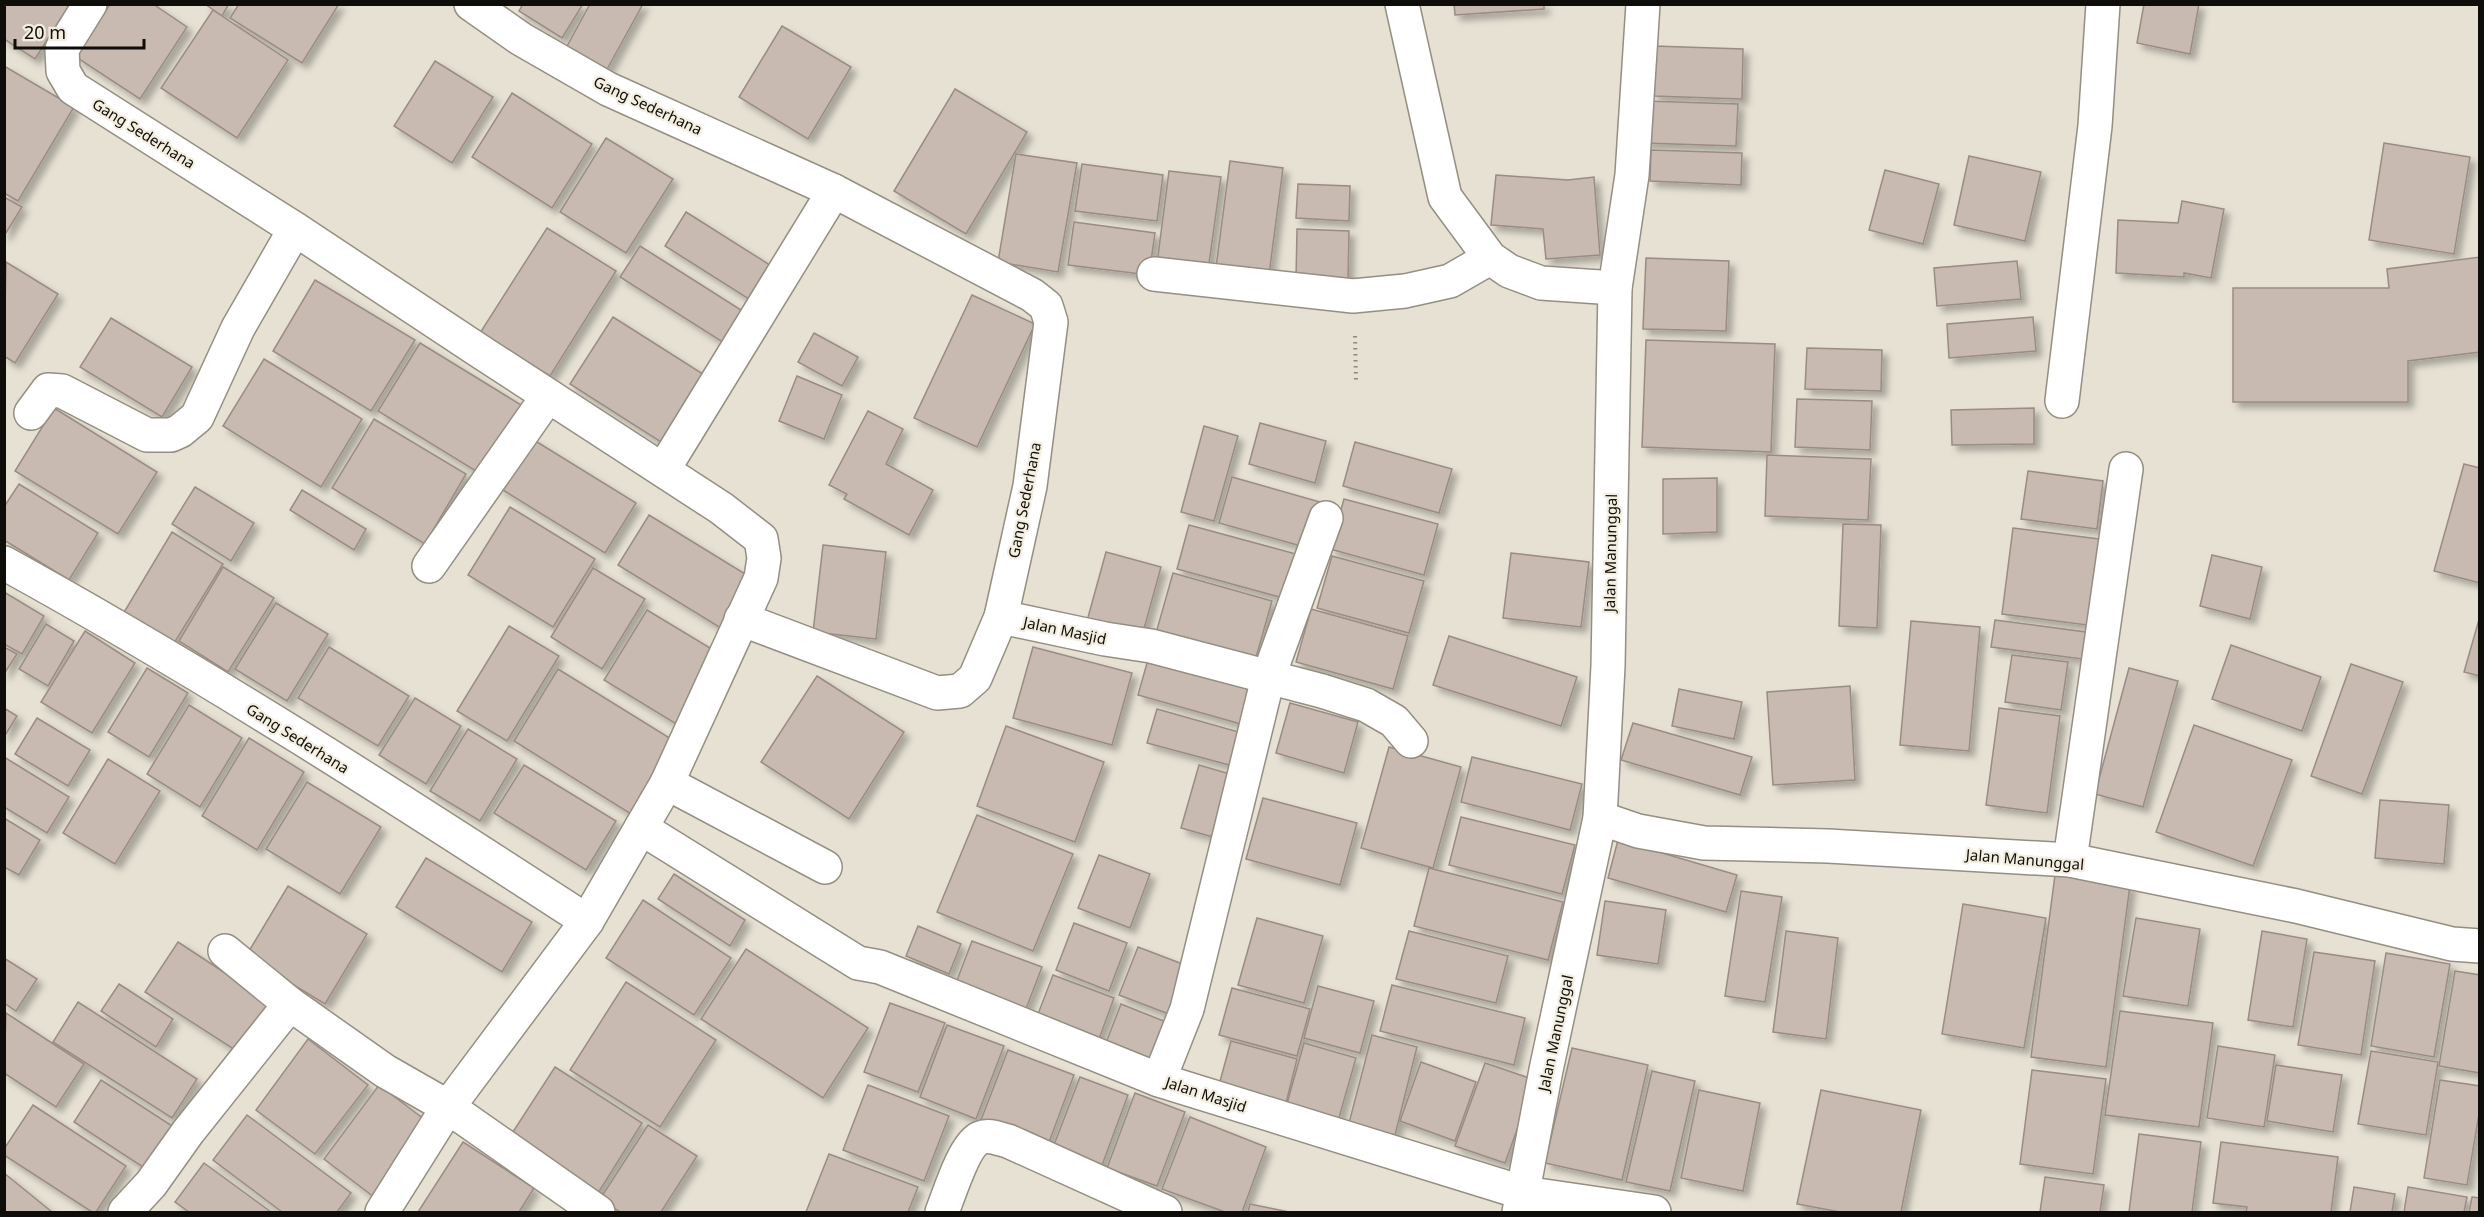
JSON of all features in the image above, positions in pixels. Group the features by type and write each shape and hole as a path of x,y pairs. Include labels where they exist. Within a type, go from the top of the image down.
{"street":[{"name":"Gang Sederhana","path":"90,4 62,49 63,71 73,88 295,229 721,508 761,539 764,558 761,578 667,783 586,921 448,1107 382,1212"},
{"name":"Gang Sederhana","path":"471,4 521,39 608,89 834,191 1032,295 1046,306 1051,322 1030,486 1001,617 975,678 960,691 937,693 741,619"},
{"path":"1402,4 1445,197 1490,258 1509,271 1541,283 1615,288"},
{"name":"Jalan Manunggal","path":"1522,1203 1546,1070 1600,818 1608,666 1615,288 1632,175 1643,4"},
{"path":"2062,401 2095,126 2103,4"},
{"path":"663,470 834,191"},
{"path":"31,413 48,390 62,391 147,435 171,435 180,430 196,417 238,328 295,229"},
{"path":"1154,274 1353,296 1405,291 1450,281 1490,258"},
{"path":"429,566 548,396"},
{"path":"2070,860 2126,469"},
{"name":"Jalan Masjid","path":"1326,518 1268,678 1187,1009 1159,1080 1522,1203 1654,1212"},
{"name":"Gang Sederhana","path":"4,563 86,608 411,807 586,921"},
{"name":"Jalan Masjid","path":"1001,617 1104,639 1151,646 1366,705 1394,721 1411,741"},
{"path":"667,783 825,867"},
{"name":"Jalan Manunggal","path":"1600,818 1638,831 1704,843 1828,846 2070,860 2296,906 2452,944 2480,946"},
{"path":"641,828 858,963 880,967 1159,1080"},
{"path":"225,951 290,1004 385,1071 448,1107 537,1167 597,1212"},
{"path":"125,1212 151,1184 188,1132 290,1004"},
{"path":"942,1212 967,1153 979,1138 989,1136 1008,1142 1165,1212"}],"path":[{"path":"1353,296 1356,383"}],"building":[{"path":"4,4 70,4 35,59 4,39"},
{"path":"110,4 153,4 187,27 140,99 76,57"},
{"path":"205,4 229,4 222,16"},
{"path":"239,4 339,4 302,63 230,18"},
{"path":"523,4 583,4 562,38 519,11"},
{"path":"590,4 643,4 606,71 566,48"},
{"path":"1454,4 1544,4 1544,9 1455,15"},
{"path":"2144,4 2199,4 2190,54 2137,43"},
{"path":"213,10 288,60 237,138 161,88"},
{"path":"782,26 851,67 808,139 739,97"},
{"path":"1654,46 1743,49 1742,99 1653,96"},
{"path":"435,61 493,97 452,163 394,126"},
{"path":"4,66 74,107 18,201 4,193"},
{"path":"955,89 1027,132 966,234 894,191"},
{"path":"512,93 592,144 552,208 472,157"},
{"path":"1644,101 1738,104 1736,146 1643,143"},
{"path":"606,138 673,179 626,253 560,212"},
{"path":"2384,143 2470,157 2454,254 2369,240"},
{"path":"1651,150 1742,153 1741,185 1650,181"},
{"path":"1016,154 1077,163 1058,272 998,262"},
{"path":"1969,156 2041,172 2025,241 1954,225"},
{"path":"1230,161 1283,168 1268,282 1215,275"},
{"path":"1082,164 1163,175 1157,221 1075,211"},
{"path":"1885,170 1939,184 1923,244 1869,230"},
{"path":"1169,171 1221,177 1207,278 1156,271"},
{"path":"1496,175 1568,180 1594,177 1600,255 1546,259 1543,229 1491,225"},
{"path":"1298,184 1350,186 1349,221 1296,218"},
{"path":"4,197 22,207 4,236"},
{"path":"2182,201 2224,209 2211,278 2184,273 2184,277 2116,273 2118,220 2178,223"},
{"path":"686,212 773,267 752,301 665,246"},
{"path":"1074,222 1155,233 1149,275 1068,265"},
{"path":"547,228 616,271 550,376 480,333"},
{"path":"1297,229 1349,231 1348,280 1296,279"},
{"path":"640,246 752,317 732,348 620,277"},
{"path":"2480,257 2480,352 2408,361 2408,402 2233,402 2233,288 2389,288 2387,269"},
{"path":"1646,258 1729,261 1726,331 1643,329"},
{"path":"2017,261 2021,299 1937,306 1934,268"},
{"path":"6,262 58,294 15,363 4,356"},
{"path":"315,280 415,340 371,411 273,351"},
{"path":"972,295 1035,324 977,447 914,418"},
{"path":"613,317 706,376 664,444 570,384"},
{"path":"2033,317 2036,351 1949,358 1947,324"},
{"path":"111,318 192,367 162,417 80,367"},
{"path":"814,333 858,357 842,386 798,362"},
{"path":"1646,340 1775,344 1771,452 1642,447"},
{"path":"420,343 526,408 484,476 378,411"},
{"path":"1807,348 1882,350 1881,391 1805,389"},
{"path":"264,359 362,419 321,487 223,426"},
{"path":"797,376 842,395 824,439 779,421"},
{"path":"1797,399 1872,401 1870,450 1795,447"},
{"path":"54,408 157,472 118,534 15,471"},
{"path":"2034,408 2034,444 1952,445 1951,410"},
{"path":"868,411 903,429 886,464 933,490 909,535 844,499 847,494 829,485"},
{"path":"374,419 466,474 425,544 332,488"},
{"path":"1260,423 1326,441 1315,483 1249,464"},
{"path":"1204,426 1238,436 1214,521 1181,512"},
{"path":"529,437 636,503 605,553 498,487"},
{"path":"1355,442 1452,469 1439,513 1343,486"},
{"path":"1767,455 1871,459 1868,520 1765,516"},
{"path":"2464,464 2480,468 2480,583 2434,571"},
{"path":"2028,471 2103,481 2097,529 2021,519"},
{"path":"1232,477 1320,502 1308,548 1219,523"},
{"path":"1717,478 1717,532 1663,534 1663,479"},
{"path":"19,484 98,533 69,580 4,540 4,507"},
{"path":"195,487 254,523 231,561 172,524"},
{"path":"302,490 366,529 354,550 290,510"},
{"path":"1344,499 1438,524 1424,575 1330,549"},
{"path":"510,507 595,559 553,627 468,575"},
{"path":"649,515 755,580 724,630 618,565"},
{"path":"1843,524 1881,525 1877,628 1839,626"},
{"path":"1189,525 1296,554 1283,598 1177,569"},
{"path":"2013,528 2099,539 2087,625 2002,614"},
{"path":"172,532 223,564 173,645 123,614"},
{"path":"823,545 886,552 876,639 813,632"},
{"path":"1106,552 1161,567 1142,636 1087,621"},
{"path":"1511,553 1589,562 1581,627 1503,618"},
{"path":"2212,555 2262,567 2250,619 2200,606"},
{"path":"1332,556 1424,581 1409,633 1317,608"},
{"path":"223,567 274,598 228,672 179,641"},
{"path":"593,568 645,599 602,669 551,637"},
{"path":"1173,573 1272,601 1255,661 1156,633"},
{"path":"4,592 44,616 22,654 4,644"},
{"path":"276,603 328,634 287,701 235,669"},
{"path":"1311,609 1408,636 1393,689 1296,662"},
{"path":"647,610 720,654 678,725 604,680"},
{"path":"2480,616 2480,676 2464,672"},
{"path":"1995,620 2086,632 2082,659 1991,647"},
{"path":"1911,621 1980,627 1969,751 1900,745"},
{"path":"46,624 74,641 48,686 19,669"},
{"path":"509,626 559,656 507,741 457,711"},
{"path":"85,631 135,663 92,733 41,702"},
{"path":"1449,636 1577,677 1561,726 1433,685"},
{"path":"2231,645 2321,677 2302,731 2212,699"},
{"path":"4,647 17,654 4,674"},
{"path":"329,647 409,696 378,746 298,698"},
{"path":"1033,647 1132,673 1112,745 1013,718"},
{"path":"1151,649 1254,678 1241,724 1138,695"},
{"path":"2012,655 2068,662 2061,710 2005,702"},
{"path":"2351,664 2403,682 2362,794 2311,776"},
{"path":"147,668 188,693 149,757 108,732"},
{"path":"2129,668 2178,681 2143,807 2095,794"},
{"path":"558,669 676,742 631,814 514,741"},
{"path":"817,676 904,732 849,819 761,762"},
{"path":"1850,686 1855,780 1773,785 1767,692"},
{"path":"1679,689 1742,702 1734,739 1672,726"},
{"path":"415,698 461,726 426,784 379,755"},
{"path":"1290,703 1358,722 1344,773 1276,753"},
{"path":"189,705 242,738 200,807 147,774"},
{"path":"4,708 17,716 4,737"},
{"path":"1999,708 2060,716 2047,813 1986,805"},
{"path":"1157,709 1242,733 1233,766 1147,743"},
{"path":"37,718 90,750 68,786 15,754"},
{"path":"1633,723 1752,757 1740,795 1621,760"},
{"path":"2194,725 2292,760 2253,866 2156,832"},
{"path":"1006,726 1104,762 1075,842 977,806"},
{"path":"468,729 517,759 480,821 430,791"},
{"path":"249,738 304,772 257,850 202,816"},
{"path":"1389,747 1461,767 1433,868 1361,848"},
{"path":"4,757 69,797 47,833 4,807"},
{"path":"1472,757 1582,784 1570,830 1461,802"},
{"path":"108,759 160,791 115,864 63,833"},
{"path":"524,765 616,821 586,870 494,813"},
{"path":"1199,765 1230,774 1213,837 1181,828"},
{"path":"307,782 381,827 340,894 266,849"},
{"path":"1263,798 1357,823 1340,885 1246,859"},
{"path":"2380,800 2449,805 2444,864 2375,858"},
{"path":"977,815 1073,854 1033,951 937,912"},
{"path":"1461,817 1575,845 1562,894 1449,865"},
{"path":"4,818 40,840 19,875 4,867"},
{"path":"1618,840 1737,875 1726,912 1608,878"},
{"path":"1099,855 1150,874 1130,928 1078,908"},
{"path":"426,858 532,922 502,972 396,907"},
{"path":"1429,868 1563,902 1548,960 1414,926"},
{"path":"674,874 745,920 730,946 658,899"},
{"path":"2055,875 2130,885 2106,1067 2031,1057"},
{"path":"288,886 367,934 325,1004 246,956"},
{"path":"1741,891 1782,897 1765,1002 1725,996"},
{"path":"643,900 731,958 694,1015 606,958"},
{"path":"1605,901 1666,910 1658,964 1597,955"},
{"path":"1963,904 2046,918 2024,1048 1942,1034"},
{"path":"1257,918 1323,936 1304,1003 1238,985"},
{"path":"2136,918 2200,929 2188,1006 2123,996"},
{"path":"1074,923 1127,943 1109,991 1056,970"},
{"path":"918,926 961,944 949,974 906,956"},
{"path":"1409,931 1508,956 1496,1003 1396,979"},
{"path":"1786,931 1838,938 1826,1039 1773,1032"},
{"path":"2262,931 2307,939 2293,1027 2248,1020"},
{"path":"972,941 1042,967 1024,1014 954,988"},
{"path":"178,942 277,1007 246,1057 145,992"},
{"path":"1138,947 1193,968 1174,1016 1119,995"},
{"path":"746,949 868,1028 823,1098 701,1019"},
{"path":"2314,952 2375,961 2361,1055 2298,1045"},
{"path":"2386,953 2450,964 2434,1057 2371,1046"},
{"path":"4,958 37,979 16,1011 4,1003"},
{"path":"2455,971 2480,975 2480,1073 2439,1066"},
{"path":"1053,975 1114,998 1095,1050 1033,1027"},
{"path":"626,982 716,1040 660,1127 570,1070"},
{"path":"119,984 173,1019 156,1047 101,1011"},
{"path":"1392,985 1525,1018 1514,1065 1380,1031"},
{"path":"1318,986 1374,1001 1360,1053 1304,1038"},
{"path":"1232,988 1310,1009 1297,1056 1219,1035"},
{"path":"78,1002 197,1079 172,1118 53,1042"},
{"path":"890,1003 945,1023 918,1092 864,1072"},
{"path":"1121,1004 1166,1022 1147,1071 1102,1053"},
{"path":"2120,1011 2213,1023 2199,1127 2105,1115"},
{"path":"6,1013 84,1064 56,1107 4,1073"},
{"path":"947,1025 1004,1046 976,1119 920,1097"},
{"path":"1372,1035 1417,1047 1395,1135 1349,1123"},
{"path":"308,1039 368,1085 315,1154 256,1110"},
{"path":"1231,1041 1297,1059 1283,1115 1216,1096"},
{"path":"1304,1043 1356,1058 1338,1121 1286,1107"},
{"path":"2218,1046 2275,1055 2264,1127 2207,1118"},
{"path":"1572,1048 1648,1065 1622,1180 1545,1163"},
{"path":"1008,1050 1074,1075 1048,1145 981,1120"},
{"path":"2371,1051 2438,1062 2426,1135 2358,1124"},
{"path":"1421,1062 1476,1082 1455,1141 1400,1121"},
{"path":"1485,1063 1535,1080 1505,1163 1455,1146"},
{"path":"2276,1065 2342,1075 2333,1132 2267,1121"},
{"path":"555,1067 642,1123 595,1198 507,1141"},
{"path":"2032,1070 2106,1079 2093,1174 2020,1164"},
{"path":"1652,1071 1695,1081 1670,1191 1626,1182"},
{"path":"1080,1077 1128,1095 1101,1168 1052,1150"},
{"path":"101,1080 180,1131 152,1173 74,1122"},
{"path":"2440,1080 2480,1086 2480,1108 2467,1185 2424,1178"},
{"path":"379,1085 433,1126 378,1200 324,1159"},
{"path":"868,1085 949,1116 924,1181 843,1150"},
{"path":"1699,1090 1760,1103 1743,1191 1681,1178"},
{"path":"1821,1090 1921,1110 1901,1212 1840,1212 1797,1204"},
{"path":"1135,1093 1185,1112 1157,1186 1107,1168"},
{"path":"33,1105 126,1166 96,1212 92,1212 4,1155 4,1149"},
{"path":"247,1115 351,1193 337,1212 282,1212 213,1160"},
{"path":"1190,1117 1266,1147 1242,1212 1225,1212 1162,1189"},
{"path":"648,1125 697,1156 661,1212 620,1212 600,1199"},
{"path":"2139,1134 2201,1142 2192,1212 2129,1212"},
{"path":"463,1142 534,1188 519,1212 418,1212"},
{"path":"2221,1142 2338,1157 2331,1212 2246,1212 2247,1207 2213,1203"},
{"path":"829,1154 918,1187 908,1212 806,1212"},
{"path":"204,1163 271,1212 189,1212 175,1202"},
{"path":"4,1173 52,1212 4,1212"},
{"path":"2045,1177 2104,1185 2100,1212 2040,1212"},
{"path":"2354,1187 2395,1194 2392,1212 2350,1212"},
{"path":"2408,1187 2467,1197 2464,1212 2404,1212"},
{"path":"2472,1197 2480,1198 2480,1212 2469,1212"},
{"path":"1250,1204 1289,1212 1248,1212"}]}
